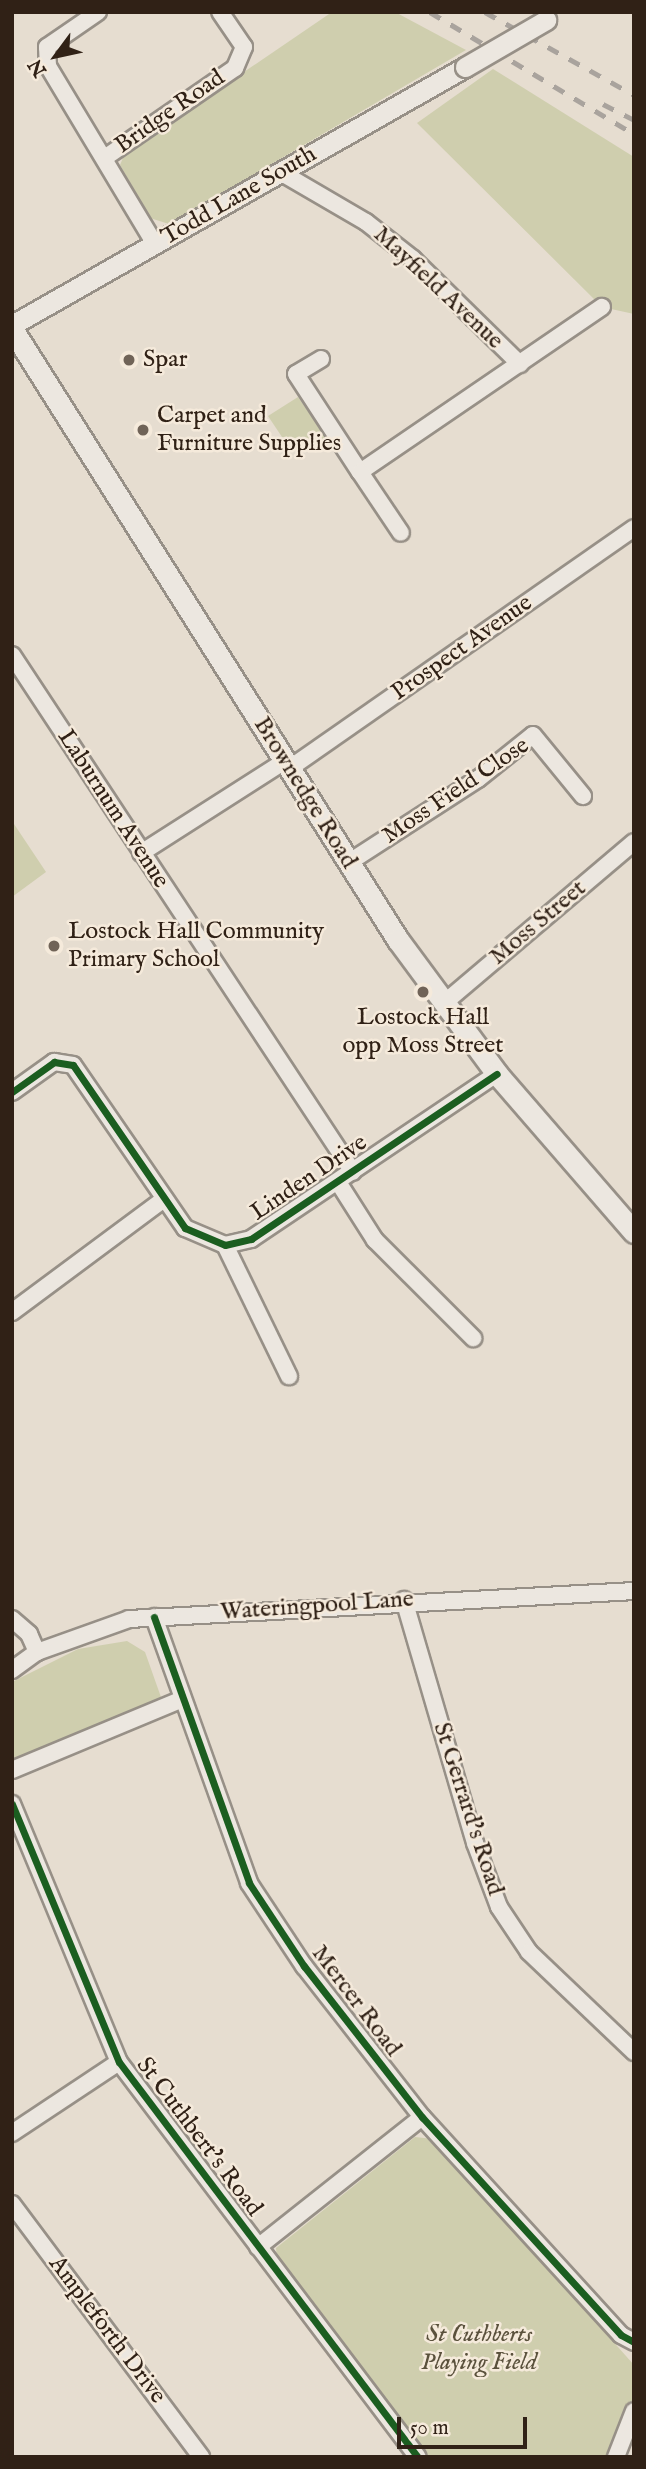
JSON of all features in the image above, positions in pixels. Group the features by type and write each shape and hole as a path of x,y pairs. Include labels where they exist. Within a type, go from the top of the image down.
{"main road":[{"name":"Brownedge Road","path":"12,327 348,863 443,1004 496,1074 634,1232"}],"street":[{"path":"98,12 47,47 53,75 106,157 155,244"},
{"name":"Bridge Road","path":"106,157 235,68 244,47 220,12"},
{"name":"Todd Lane South","path":"12,327 552,16"},
{"name":"Mayfield Avenue","path":"282,173 394,243 520,364"},
{"path":"360,472 602,307"},
{"path":"321,359 296,374 401,533"},
{"name":"Prospect Avenue","path":"141,853 288,764 634,528"},
{"name":"Laburnum Avenue","path":"12,655 353,1172"},
{"name":"Moss Field Close","path":"348,863 478,779 533,735 583,796"},
{"name":"Moss Street","path":"443,1004 634,842"},
{"path":"12,1092 54,1062 73,1065 163,1200 186,1228 225,1245 289,1376"},
{"name":"Linden Drive","path":"225,1245 251,1239 496,1074"},
{"path":"338,1182 375,1240 472,1338"},
{"path":"12,1312 163,1200"},
{"name":"Wateringpool Lane","path":"12,1670 37,1652 129,1619 404,1600 634,1591"},
{"name":"St Gerrard's Road","path":"404,1600 475,1843 499,1907 529,1952 634,2052"},
{"name":"Mercer Road","path":"154,1617 180,1700 249,1883 303,1966 422,2118 621,2335 634,2342"},
{"path":"12,1619 29,1634 37,1652"},
{"path":"12,1770 180,1700"},
{"name":"St Cuthbert's Road","path":"12,1804 120,2062 418,2457"},
{"path":"12,2133 120,2062"},
{"name":"St Cuthbert's Road","path":"258,2247 422,2118"},
{"name":"Ampleforth Drive","path":"12,2204 201,2457"},
{"path":"616,2457 634,2411"}],"green space":[{"path":"332,12 395,12 466,50 169,224 150,218 120,165 125,153"},
{"path":"493,69 634,157 634,314 602,307 417,123"},
{"path":"298,397 330,443 282,437 268,416"},
{"path":"12,821 46,872 12,897"},
{"path":"127,1641 145,1652 162,1700 12,1760 12,1682 78,1649"},
{"name":"St Cuthberts Playing Field","path":"415,2137 433,2139 634,2365 634,2396 607,2457 428,2457 277,2259 276,2248"}],"railway":[{"path":"430,12 634,134"},
{"path":"485,12 634,95"},
{"path":"603,104 634,120"}],"cycle path":[{"path":"12,1092 54,1062 73,1065 185,1228 225,1245 251,1239 497,1074"},
{"path":"154,1617 249,1883 304,1966 422,2117 621,2335 634,2342"},
{"path":"12,1804 119,2062 418,2457"}],"place":[{"name":"Spar","path":"129,360"},
{"name":"Carpet and Furniture Supplies","path":"143,430"},
{"name":"Lostock Hall Community Primary School","path":"54,946"},
{"name":"Lostock Hall opp Moss Street","path":"423,992"}]}
